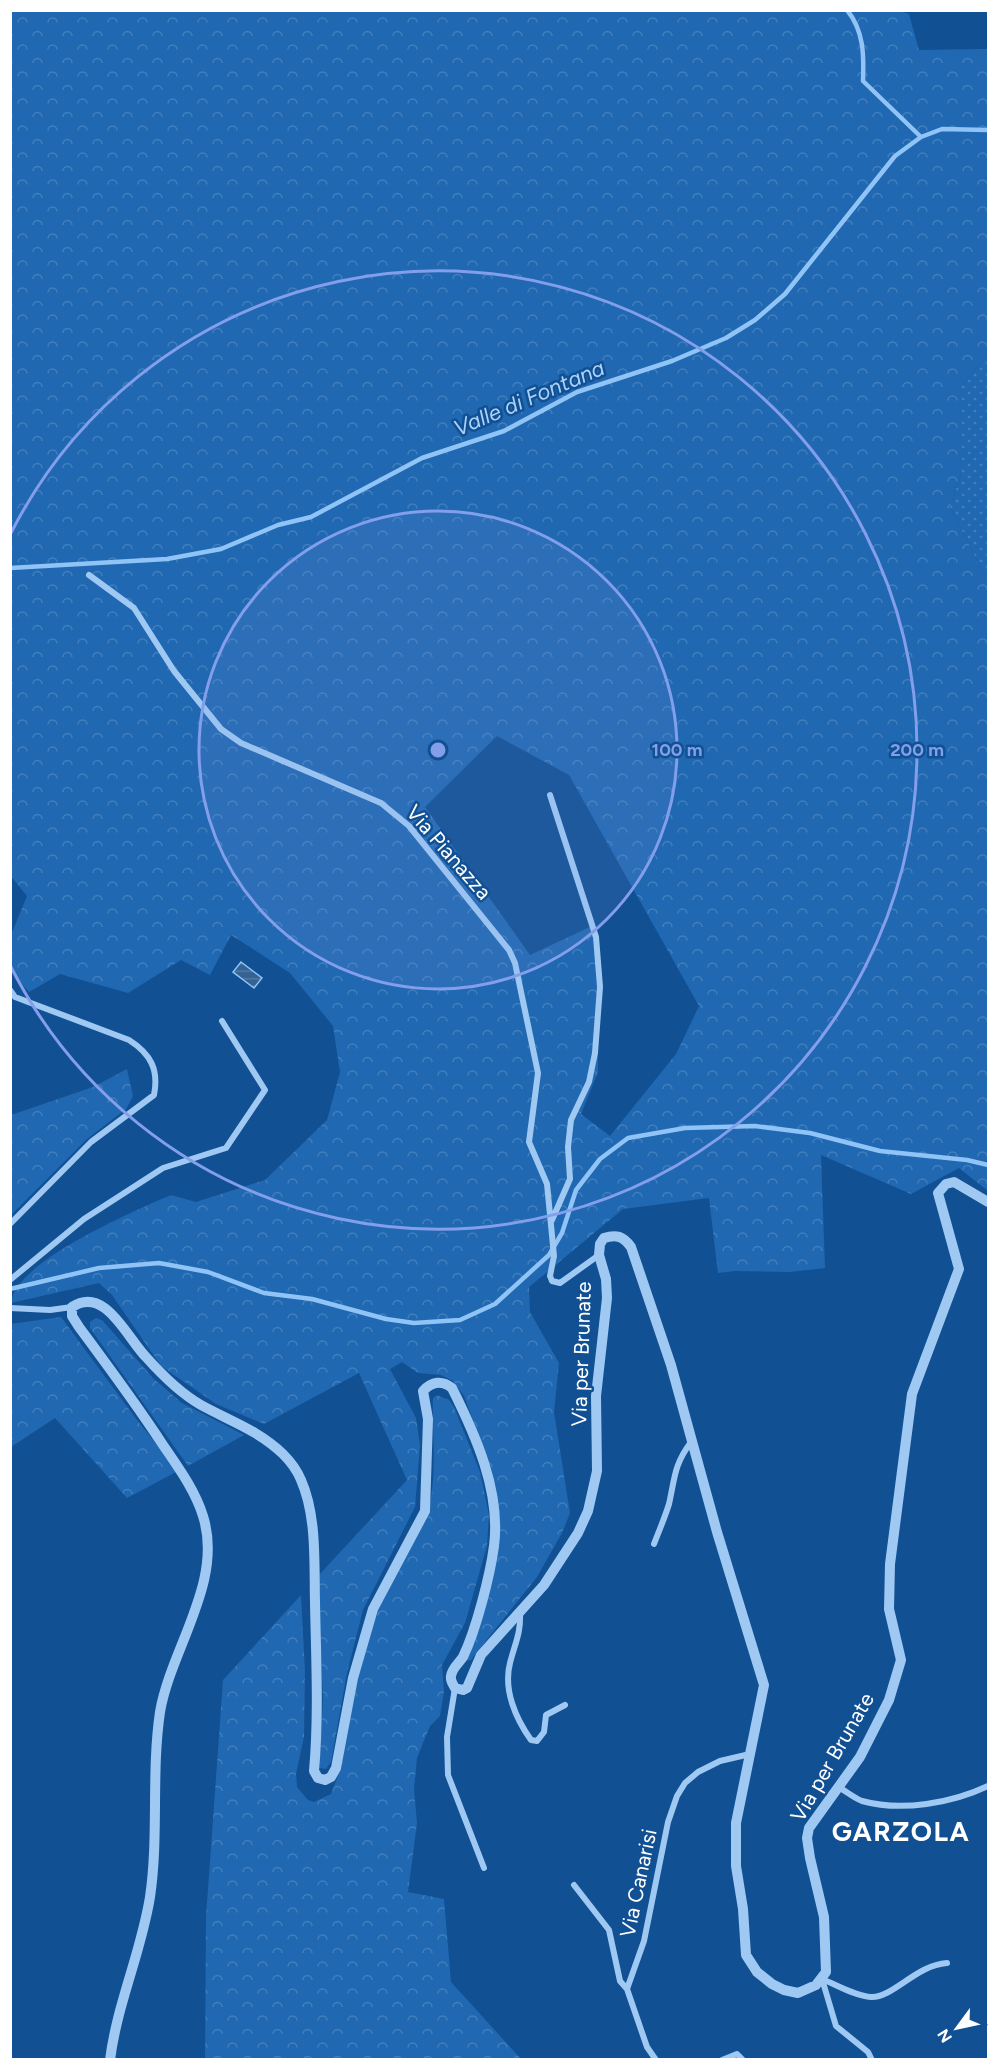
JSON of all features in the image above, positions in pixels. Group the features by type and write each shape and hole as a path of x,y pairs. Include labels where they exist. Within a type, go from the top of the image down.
{"street":[{"name":"Via Pianazza","path":"89,575 134,608 174,671 221,729 241,743 381,804 396,814 430,850 509,950 515,963 538,1073 529,1142 547,1184 554,1256 550,1276 555,1284 599,1255"},
{"name":"Via Pianazza","path":"550,795 596,937 600,987 591,1072 571,1120 568,1146 570,1179 552,1220"},
{"path":"10,990 15,997 129,1040 143,1049 153,1063 158,1078 154,1095 91,1142 10,1224"},
{"path":"10,1280 84,1219 163,1168 226,1148 265,1090 222,1021"},
{"name":"Via per Brunate","path":"455,1689 467,1688 481,1655 544,1585 578,1533 595,1488 596,1396 607,1298 606,1279 599,1255 600,1244 604,1238 619,1236 631,1247 671,1365 717,1532 764,1685 752,1754 736,1823 736,1866 746,1955 757,1972 784,1990 798,1993 816,1985 826,1972 824,1917 807,1838 814,1818 860,1757 890,1700 901,1659 889,1609 890,1564 912,1394 959,1269 938,1193 943,1187 954,1182 988,1202"},
{"path":"10,1308 50,1310 72,1307 80,1302 89,1302 110,1312 142,1354 176,1387 199,1404 260,1435 283,1454 301,1481 313,1543 318,1701 314,1771 318,1778 325,1780 331,1777 336,1768 353,1678 373,1609 425,1511 429,1463 428,1419 423,1391 437,1382 446,1383 452,1388 486,1471 496,1514 494,1548 474,1624 462,1658 451,1673 450,1680 455,1689 447,1737 448,1775 484,1868"},
{"path":"72,1307 72,1316 79,1327 185,1478 203,1517 208,1546 204,1580 161,1710 156,1751 155,1853 149,1898 141,1945 122,2001 110,2060"},
{"path":"654,1545 668,1505 673,1476 680,1457 692,1442"},
{"path":"520,1612 521,1630 509,1666 514,1712 531,1740 537,1741 544,1732 546,1715 565,1705"},
{"name":"Via Canarisi","path":"627,1989 644,1941 668,1822 677,1796 685,1783 698,1772 720,1761 752,1754"},
{"path":"838,1787 861,1801 900,1806 965,1797 988,1786"},
{"path":"574,1885 609,1930 620,1981 627,1989 647,2047 656,2060"},
{"path":"822,1979 872,1997 888,1992 933,1964 947,1963"},
{"path":"822,1979 836,2026 868,2052 872,2060"},
{"path":"722,2060 737,2054 743,2060"}],"green space":[{"path":"896,10 909,14 919,50 988,49 988,355 962,385 962,471 950,507 988,582 988,1191 959,1168 911,1194 821,1155 825,1268 790,1272 718,1273 709,1198 623,1209 529,1287 530,1312 559,1363 554,1412 570,1513 562,1533 537,1577 470,1661 466,1659 498,1550 485,1453 464,1396 453,1381 441,1375 418,1373 402,1362 390,1369 416,1418 420,1445 415,1507 363,1610 347,1673 331,1762 326,1769 319,1768 323,1700 318,1576 407,1480 359,1373 264,1424 216,1404 161,1366 112,1295 99,1283 11,1303 17,1287 32,1271 79,1239 132,1212 171,1195 196,1202 265,1180 327,1120 340,1072 333,1026 290,973 231,935 210,975 181,960 128,993 60,974 29,992 11,971 11,935 27,896 10,875 11,11","holes":["497,736 569,775 699,1006 676,1054 610,1136 581,1114 598,1072 598,1003 594,925 530,955 425,807"]},
{"path":"988,355 988,582 950,507 962,471 962,385"},
{"path":"127,1069 133,1096 126,1109 87,1139 11,1215 11,1115 93,1087"},
{"path":"61,1317 178,1471 127,1498 55,1418 11,1447 10,1324"},
{"path":"96,1318 102,1320 154,1379 182,1403 244,1435 188,1466 90,1328 90,1322"},
{"path":"437,1395 449,1400 454,1407 480,1472 489,1515 487,1546 465,1623 442,1665 444,1691 440,1716 430,1726 417,1758 414,1789 417,1823 408,1892 444,1899 451,1982 521,2059 205,2060 206,1917 223,1680 301,1595 305,1671 304,1737 296,1774 297,1787 308,1800 314,1802 331,1794 340,1770 357,1680 377,1612 427,1516 433,1472 433,1398"}],"shaded area":[{"path":"241,962 262,978 254,988 233,972"}],"waterway":[{"path":"847,10 860,35 863,53 863,81 921,137"},
{"name":"Valle di Fontana","path":"10,568 167,559 221,549 278,525 311,517 422,458 504,431 577,392 672,361 726,338 755,320 785,294 895,156 921,137 942,129 988,130"},
{"path":"10,1289 99,1268 159,1263 208,1272 264,1293 312,1299 386,1319 414,1323 460,1320 495,1304 549,1255 562,1233 576,1190 600,1159 628,1138 685,1128 755,1126 810,1133 880,1151 967,1160 988,1165"}],"district":[{"name":"GARZOLA","path":"901,1831"}]}
